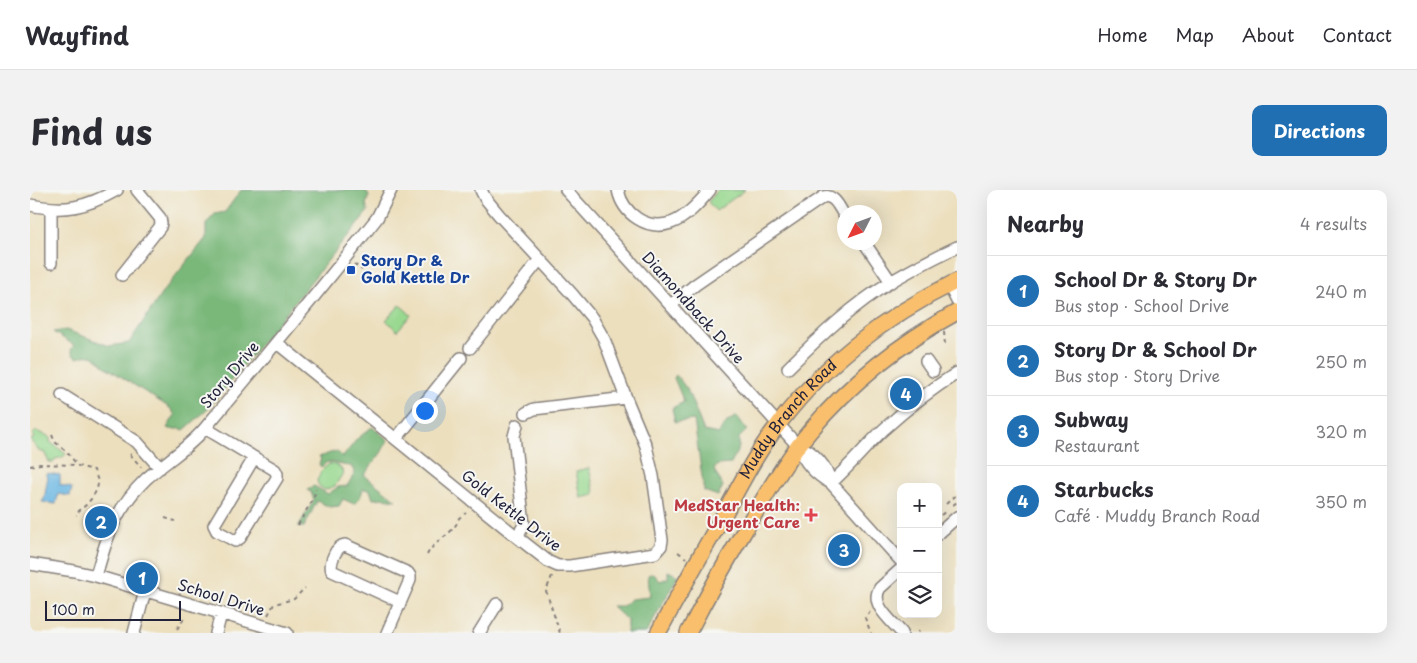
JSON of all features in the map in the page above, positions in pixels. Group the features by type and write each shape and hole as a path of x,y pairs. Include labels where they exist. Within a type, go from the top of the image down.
{"main road":[{"name":"Muddy Branch Road","path":"658,633 760,451 778,424 828,370 858,343 903,309 953,283"},
{"name":"Muddy Branch Road","path":"688,633 737,543 798,446 821,419 870,371 914,337 957,312"}],"street":[{"path":"30,205 51,210 82,206 101,194 117,190"},
{"path":"122,275 161,223 160,218 136,190"},
{"name":"Story Drive","path":"96,576 108,533 116,516 146,480 187,448 277,343 377,218 391,190"},
{"name":"Gold Kettle Drive","path":"277,343 549,562 558,566 570,566 650,555 658,550 662,540 653,476 646,446 604,339 592,318 499,215 481,190"},
{"name":"Diamondback Drive","path":"566,190 798,446 802,457 821,477 831,483 897,557"},
{"path":"618,190 625,207 633,216 645,223 660,225 671,223 681,218 710,190"},
{"path":"671,305 695,285 824,196 829,196 837,205"},
{"path":"51,210 51,263"},
{"path":"788,368 843,317 892,282 957,247"},
{"path":"870,250 892,282"},
{"path":"470,348 540,260"},
{"path":"953,283 957,302"},
{"path":"396,439 462,358"},
{"path":"831,483 882,431 927,392 934,373 957,373"},
{"path":"62,395 137,442 160,468"},
{"path":"526,413 534,409 626,398"},
{"path":"517,425 514,436 524,525 517,538"},
{"path":"205,428 274,470 277,474 277,478 237,541 217,531 214,525 254,458"},
{"path":"942,530 957,517"},
{"path":"387,633 410,580 408,573 345,545 338,547 330,565 332,571 400,602"},
{"name":"School Drive","path":"30,564 96,576 286,633"},
{"path":"897,573 878,591 877,600 880,608 902,633"},
{"path":"134,633 145,591"},
{"path":"479,633 497,604"},
{"path":"216,633 221,614"}],"path":[{"path":"353,264 362,270"},
{"path":"944,336 946,345"},
{"path":"52,435 55,442 67,452 76,464 80,467 94,470 98,482 89,501 76,515"},
{"path":"130,454 141,467"},
{"path":"30,466 40,464 76,464"},
{"path":"298,525 314,498 316,488"},
{"path":"946,504 955,496"},
{"path":"953,505 957,502"},
{"path":"942,514 946,511"},
{"path":"427,555 433,546 447,536 459,518 466,513"},
{"path":"165,518 175,521"},
{"path":"678,552 688,559"},
{"path":"552,576 546,592 560,633"},
{"path":"268,614 274,604 294,599 306,588"},
{"path":"871,633 865,618 869,612 880,608"},
{"path":"177,629 185,617"}],"green space":[{"path":"241,190 365,190 369,196 366,204 368,211 208,409 184,430 169,429 167,428 175,415 170,408 103,365 98,359 89,356 78,358 73,355 71,350 74,345 53,332 66,330 110,346 129,343 164,290 206,238 206,224 215,214 225,212"},
{"path":"718,190 745,190 716,211 708,202"},
{"path":"400,305 411,315 397,331 386,320"},
{"path":"676,375 687,389 704,431 718,434 727,422 737,416 747,430 739,438 739,447 731,464 717,465 714,470 723,486 718,496 704,491 694,420 675,422 672,408 684,402 674,378"},
{"path":"372,427 388,440 381,453 364,475 396,500 373,499 370,490 363,489 360,498 354,504 343,499 339,506 330,507 317,501 304,527 298,527 314,500 311,492 307,490 314,486 328,494 338,487 347,486 355,473 351,466 327,462 321,467 319,464 321,459 319,457 336,451 343,457 357,439"},
{"path":"36,431 48,436 50,442 66,454 55,459 54,462 49,462 44,452 40,452 31,441 34,437 32,435"},
{"path":"329,464 338,466 343,473 335,486 325,490 319,486 317,481 321,471"},
{"path":"589,468 595,495 581,498 576,471"},
{"path":"668,571 678,576 646,633 627,633 627,620 612,606 623,606 631,599 650,597 648,575 653,573 660,581 668,578"}],"water":[{"path":"46,473 60,475 60,485 72,488 70,496 58,494 56,504 42,502 48,476 46,476"}],"place":[{"name":"Story Dr & Gold Kettle Dr","path":"351,270"},
{"name":"Starbucks","path":"906,394"},
{"name":"MedStar Health: Urgent Care","path":"811,515"},
{"name":"Story Dr & School Dr","path":"101,522"},
{"name":"Subway","path":"844,550"},
{"name":"School Dr & Story Dr","path":"142,578"}]}
